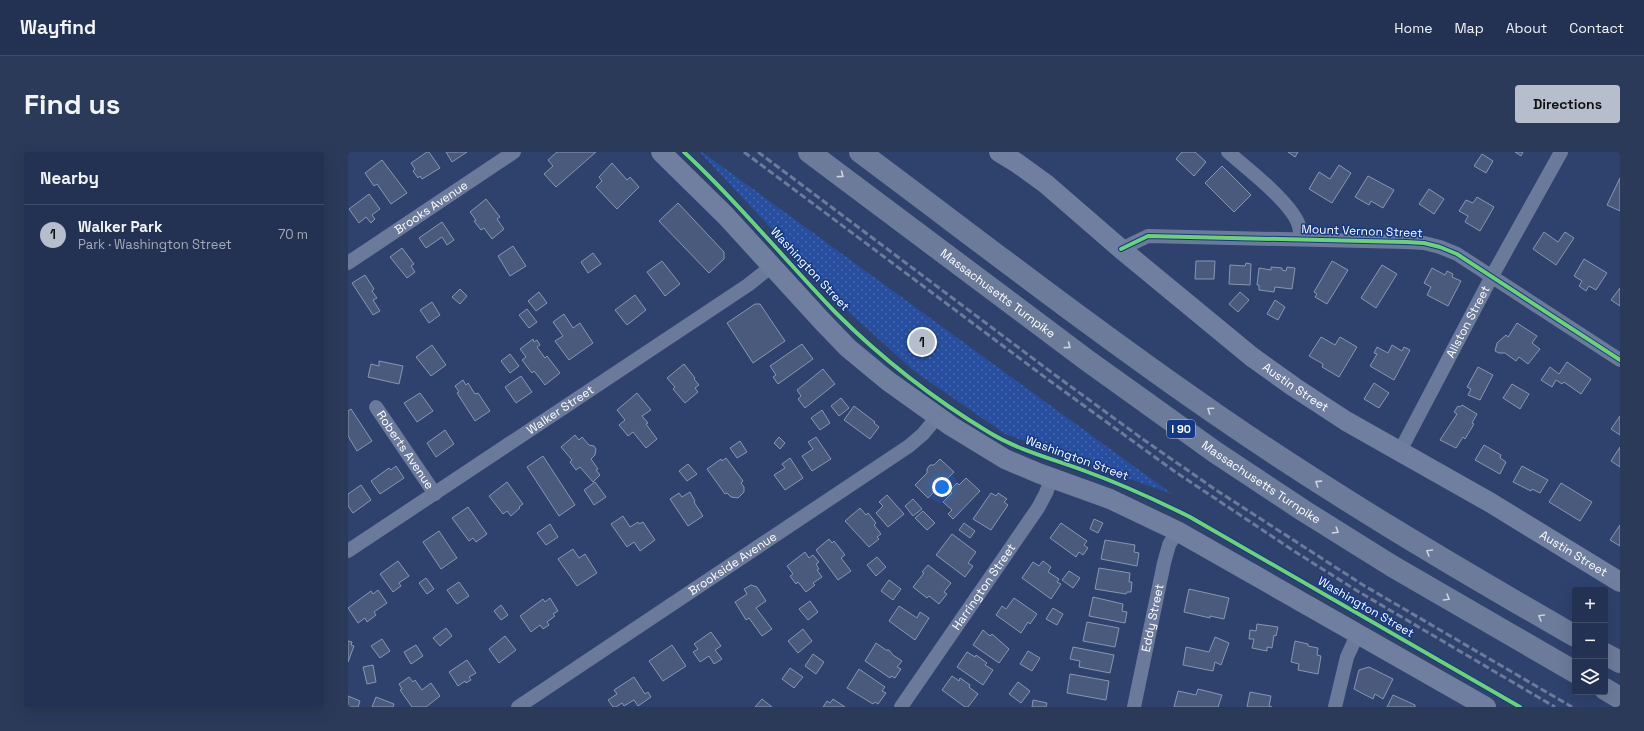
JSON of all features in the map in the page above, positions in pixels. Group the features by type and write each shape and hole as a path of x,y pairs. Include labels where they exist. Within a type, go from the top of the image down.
{"highway":[{"name":"Massachusetts Turnpike","path":"809,152 1088,361 1222,456 1304,511 1392,566 1572,670"},
{"name":"I 90","path":"860,152 1090,324 1218,416 1348,502 1439,558 1572,634"},
{"path":"1608,656 1620,662"},
{"path":"1608,691 1620,698"}],"main road":[{"path":"661,152 721,211 822,321 858,357 937,417 997,455 1026,468 1110,499 1176,531 1486,707"},
{"name":"Austin Street","path":"999,152 1046,184 1121,248 1270,370 1346,421 1527,524 1620,582"}],"street":[{"name":"Brooks Avenue","path":"348,263 514,152"},
{"path":"1228,152 1270,190 1289,210 1298,223 1301,239"},
{"name":"Allston Street","path":"1400,451 1492,276 1561,152"},
{"name":"Mount Vernon Street","path":"1121,248 1148,236 1424,243 1440,247 1457,254 1620,360"},
{"name":"Walker Street","path":"348,552 748,285 772,266"},
{"name":"Roberts Avenue","path":"376,407 435,494"},
{"name":"Brookside Avenue","path":"521,706 909,446 923,434 937,417"},
{"name":"Harrington Street","path":"901,707 1038,508 1052,478"},
{"name":"Eddy Street","path":"1134,707 1164,563 1176,531"},
{"path":"1335,707 1347,657 1358,633"}],"shaded area":[{"path":"700,152 1172,494 1005,434 914,371 850,313"}],"building":[{"path":"429,152 440,168 422,179 420,176 418,178 413,171 415,169 411,163"},
{"path":"446,152 467,152 452,162"},
{"path":"557,152 596,152 556,187 544,174 553,166 548,160"},
{"path":"1182,152 1195,152 1206,162 1194,176 1176,159"},
{"path":"1288,152 1298,152 1295,157"},
{"path":"1515,152 1523,152 1521,156"},
{"path":"1482,154 1493,161 1486,173 1474,166"},
{"path":"382,160 407,193 391,204 377,184 374,186 365,173"},
{"path":"612,163 627,180 630,177 639,187 617,209 596,187 602,181 599,177"},
{"path":"1339,165 1351,173 1332,203 1309,189 1319,172 1330,179"},
{"path":"1222,166 1251,195 1234,212 1205,183"},
{"path":"1368,176 1394,190 1383,208 1371,201 1369,205 1355,197"},
{"path":"1620,178 1620,211 1607,205"},
{"path":"1429,189 1444,199 1434,214 1419,204"},
{"path":"369,194 380,209 372,215 375,219 371,223 366,217 359,223 349,209"},
{"path":"1477,197 1494,207 1480,231 1465,222 1468,216 1459,211 1466,200 1473,203"},
{"path":"486,199 500,217 497,219 504,229 492,239 484,228 481,230 474,221 476,220 470,212"},
{"path":"678,203 724,252 724,259 709,273 659,221"},
{"path":"442,222 454,240 447,245 442,237 426,248 419,238"},
{"path":"1544,232 1558,242 1565,232 1574,238 1556,265 1533,249"},
{"path":"513,246 526,266 510,276 498,256"},
{"path":"402,248 414,264 411,266 415,272 407,278 390,257"},
{"path":"593,253 601,264 588,273 581,262"},
{"path":"1584,259 1607,273 1596,290 1589,286 1586,291 1579,286 1582,281 1574,276"},
{"path":"662,261 680,284 665,296 647,272"},
{"path":"1196,261 1215,261 1214,279 1195,279"},
{"path":"1332,261 1348,270 1327,304 1315,297 1317,294 1314,292"},
{"path":"1246,263 1251,264 1250,285 1229,284 1230,265 1245,266"},
{"path":"1382,265 1397,274 1376,308 1361,298"},
{"path":"1271,267 1282,268 1282,270 1286,271 1287,267 1295,268 1292,289 1275,287 1274,292 1259,290 1259,285 1257,285 1259,268 1271,270"},
{"path":"1432,268 1445,275 1447,271 1453,274 1452,277 1461,281 1448,306 1427,295 1431,287 1424,283"},
{"path":"365,275 374,289 372,291 377,298 373,300 380,311 373,315 352,283"},
{"path":"1620,288 1620,306 1611,300"},
{"path":"460,289 467,296 460,304 452,297"},
{"path":"539,292 547,303 536,311 528,301"},
{"path":"1240,292 1249,300 1238,312 1229,304"},
{"path":"635,295 646,310 627,325 615,310"},
{"path":"1275,300 1285,307 1278,320 1267,314"},
{"path":"432,302 440,315 429,323 420,310"},
{"path":"755,304 760,304 785,341 753,363 727,323"},
{"path":"527,309 537,322 529,328 519,315"},
{"path":"564,314 573,328 580,323 593,343 569,360 555,341 563,336 553,322"},
{"path":"1517,323 1537,336 1532,343 1540,349 1528,364 1519,357 1516,361 1505,353 1495,351 1497,343 1506,335 1508,337"},
{"path":"1321,337 1335,345 1340,337 1357,347 1339,377 1322,367 1323,364 1309,356"},
{"path":"533,339 534,342 537,340 540,345 537,347 545,358 547,356 560,373 545,385 534,371 532,373 522,360 526,357 520,349"},
{"path":"802,344 813,359 778,384 773,377 776,375 770,366"},
{"path":"432,345 446,365 431,376 416,357"},
{"path":"1392,345 1402,351 1404,347 1410,350 1394,380 1370,366 1377,354 1374,353 1377,347 1388,353"},
{"path":"510,354 519,366 510,373 501,361"},
{"path":"379,361 403,366 399,384 368,377 371,364 379,366"},
{"path":"1567,362 1591,379 1581,394 1564,382 1562,384 1556,380 1552,387 1541,380 1550,367 1559,374"},
{"path":"684,364 699,385 695,388 698,392 685,403 673,389 675,387 667,378"},
{"path":"1478,367 1493,375 1480,400 1468,395 1471,389 1467,387"},
{"path":"823,369 835,384 805,408 798,399 801,396 797,390"},
{"path":"521,376 532,392 516,403 505,387"},
{"path":"463,380 466,385 468,383 475,394 478,393 490,411 475,421 457,393 459,392 455,386"},
{"path":"1374,383 1389,393 1379,408 1364,399"},
{"path":"1512,384 1529,394 1520,409 1503,398"},
{"path":"420,393 433,411 417,422 404,403"},
{"path":"637,393 651,410 642,416 648,423 646,424 657,439 646,448 633,432 628,436 619,425 625,420 617,410"},
{"path":"841,398 849,408 839,416 831,406"},
{"path":"1462,405 1477,414 1472,423 1474,424 1465,439 1463,437 1456,448 1440,440 1457,414 1454,412 1458,406 1460,407"},
{"path":"854,406 875,422 874,423 879,427 870,439 844,420"},
{"path":"351,409 372,441 357,451 348,436 348,411"},
{"path":"822,410 830,423 820,430 811,418"},
{"path":"1620,416 1620,435 1611,429"},
{"path":"445,430 454,444 436,457 427,443"},
{"path":"575,435 579,440 582,437 589,445 594,446 596,449 595,455 591,459 600,475 593,482 580,467 576,470 570,462 572,460 561,447"},
{"path":"779,437 785,443 780,449 774,443"},
{"path":"816,437 831,459 812,471 802,456 813,449 808,442"},
{"path":"740,441 747,452 737,458 730,448"},
{"path":"1484,445 1501,455 1500,458 1506,462 1500,474 1475,460"},
{"path":"1620,447 1620,467 1611,461"},
{"path":"543,456 575,505 559,516 527,467"},
{"path":"726,458 743,481 741,483 744,487 744,492 738,498 731,497 727,493 725,494 707,469 721,459 722,461"},
{"path":"790,458 803,478 785,490 774,475 785,468 782,464"},
{"path":"940,459 954,472 928,498 915,485 927,473 927,469 930,465 934,465"},
{"path":"688,464 697,474 687,481 679,471"},
{"path":"396,466 404,478 380,494 371,481 389,468 391,470"},
{"path":"1522,466 1548,480 1540,493 1532,489 1531,491 1513,482"},
{"path":"966,478 980,491 953,519 948,514 952,510 943,502 952,493 949,491 957,483 959,485"},
{"path":"507,482 523,504 511,516 507,511 503,514 489,496"},
{"path":"595,482 606,497 594,505 584,490"},
{"path":"1561,483 1592,502 1580,521 1549,502"},
{"path":"361,485 371,500 353,513 348,506 348,494"},
{"path":"690,492 695,501 694,502 703,516 688,526 670,499 679,493 682,497"},
{"path":"991,493 996,496 998,493 1007,499 1004,502 1008,505 991,530 973,519"},
{"path":"887,495 904,514 888,527 876,513 883,506 879,502"},
{"path":"913,499 922,509 913,516 905,506"},
{"path":"468,507 487,534 476,542 473,538 469,541 452,518"},
{"path":"860,508 866,515 868,513 876,523 874,525 881,534 877,537 879,539 869,547 845,521"},
{"path":"923,511 935,523 927,530 915,518"},
{"path":"623,516 630,527 638,522 639,524 643,522 655,540 640,551 634,542 627,547 611,524"},
{"path":"1094,519 1103,523 1098,533 1090,529"},
{"path":"964,523 975,531 970,538 959,530"},
{"path":"1061,523 1087,541 1084,545 1088,548 1083,555 1079,552 1076,557 1050,538"},
{"path":"550,524 558,537 546,545 537,533"},
{"path":"1620,525 1620,546 1610,540"},
{"path":"439,531 457,558 441,569 423,542"},
{"path":"952,534 976,552 968,563 973,566 965,577 936,555"},
{"path":"829,539 832,543 834,541 845,555 841,558 851,571 838,580 816,550"},
{"path":"1105,540 1135,545 1134,552 1139,553 1137,566 1101,559"},
{"path":"573,549 579,558 585,554 597,573 577,586 558,559"},
{"path":"805,552 809,558 813,555 819,562 816,564 819,569 817,570 822,577 813,583 815,585 806,592 798,582 796,584 790,576 793,574 787,566"},
{"path":"877,557 886,567 876,576 867,565"},
{"path":"398,561 409,576 399,583 401,586 393,592 380,574"},
{"path":"1043,561 1051,567 1048,572 1059,579 1057,582 1061,584 1051,599 1022,578 1033,562 1039,566"},
{"path":"928,565 951,583 944,592 947,594 939,604 929,596 927,598 913,587 924,573 922,572"},
{"path":"1099,568 1130,573 1129,582 1132,582 1131,592 1127,592 1126,594 1095,589"},
{"path":"1069,571 1080,578 1073,588 1062,580"},
{"path":"426,578 434,589 427,594 419,583"},
{"path":"889,580 901,589 893,600 881,591"},
{"path":"459,582 469,596 457,604 447,590"},
{"path":"751,585 757,587 766,601 756,608 772,629 762,636 749,618 746,620 735,602 747,594 744,589"},
{"path":"1189,589 1229,598 1224,619 1210,616 1210,618 1184,612"},
{"path":"378,590 387,603 374,612 376,615 367,622 365,618 358,623 348,608 371,591 373,594"},
{"path":"1093,597 1123,604 1122,611 1127,612 1125,623 1089,616"},
{"path":"550,598 558,611 553,614 555,616 547,622 549,625 543,629 540,625 531,632 520,616 543,599 545,602"},
{"path":"1014,598 1037,614 1030,624 1028,622 1021,633 996,615 1002,606 1006,609"},
{"path":"810,601 818,612 808,620 799,609"},
{"path":"501,605 508,615 501,620 494,611"},
{"path":"899,606 917,618 920,612 929,618 915,640 889,621"},
{"path":"1053,608 1063,614 1057,625 1046,619"},
{"path":"1087,622 1119,628 1115,647 1083,641"},
{"path":"1257,624 1278,627 1276,636 1274,635 1272,648 1267,647 1267,651 1252,648 1254,639 1249,639 1250,630 1256,631"},
{"path":"446,628 452,636 440,646 433,638"},
{"path":"803,629 812,641 798,653 788,641"},
{"path":"983,630 990,636 992,634 1009,649 999,663 973,645"},
{"path":"711,632 721,646 715,650 722,659 714,664 709,656 700,662 693,652 698,649 694,644"},
{"path":"505,636 516,650 499,663 489,649"},
{"path":"1215,637 1229,643 1221,665 1215,662 1213,671 1183,665 1186,647 1209,652"},
{"path":"382,639 390,651 380,658 371,646"},
{"path":"348,641 352,642 351,645 354,646 348,662"},
{"path":"1295,641 1318,648 1317,655 1321,656 1318,674 1298,670 1299,664 1291,662"},
{"path":"876,643 886,650 889,650 893,655 902,661 897,667 901,669 895,678 891,676 890,678 865,661"},
{"path":"416,645 423,656 411,664 404,652"},
{"path":"672,645 686,666 663,681 649,661"},
{"path":"1073,647 1114,655 1110,673 1079,667 1080,661 1070,659"},
{"path":"1028,651 1040,658 1032,671 1020,664"},
{"path":"967,652 975,657 976,655 987,663 985,665 993,670 983,685 957,667"},
{"path":"813,654 824,662 816,674 805,666"},
{"path":"467,660 476,673 469,677 471,680 466,683 465,681 458,686 449,672"},
{"path":"373,665 376,682 367,684 363,667"},
{"path":"1369,667 1393,679 1383,699 1375,694 1373,699 1354,689 1359,670"},
{"path":"790,668 803,677 794,688 782,679"},
{"path":"859,669 885,687 882,691 886,693 878,704 875,702 873,704 847,688"},
{"path":"1070,674 1109,681 1106,700 1067,693"},
{"path":"952,676 959,681 960,678 970,685 969,687 978,694 968,707 965,707 942,690"},
{"path":"409,677 413,682 415,680 422,690 431,683 440,696 426,707 412,707 400,690 402,689 399,684"},
{"path":"634,677 645,694 648,692 651,697 638,706 634,700 624,706 622,703 616,707 613,707 608,700 617,694 614,690"},
{"path":"1018,682 1030,691 1021,703 1009,694"},
{"path":"1198,689 1222,695 1218,707 1174,707 1178,691 1196,695"},
{"path":"1250,692 1271,696 1269,706 1272,707 1247,707"},
{"path":"1393,695 1415,705 1415,707 1387,707"},
{"path":"348,696 360,701 358,707 348,707"},
{"path":"376,697 394,704 393,707 372,707"},
{"path":"762,699 772,707 755,707"},
{"path":"833,699 845,707 823,707 827,701 830,703"},
{"path":"1033,700 1047,703 1046,707 1032,707"}],"railway":[{"path":"744,152 1050,381 1174,471 1297,553 1359,592 1555,707"},
{"path":"758,152 1055,375 1216,490 1363,585 1572,707"}],"cycle path":[{"name":"Washington Street","path":"684,152 742,211 835,312 890,362 949,407 990,433 1013,445 1112,481 1190,517 1520,707"},
{"path":"1121,249 1148,236 1424,243 1440,247 1457,254 1620,360"}],"place":[{"name":"Walker Park","path":"922,342"}]}
